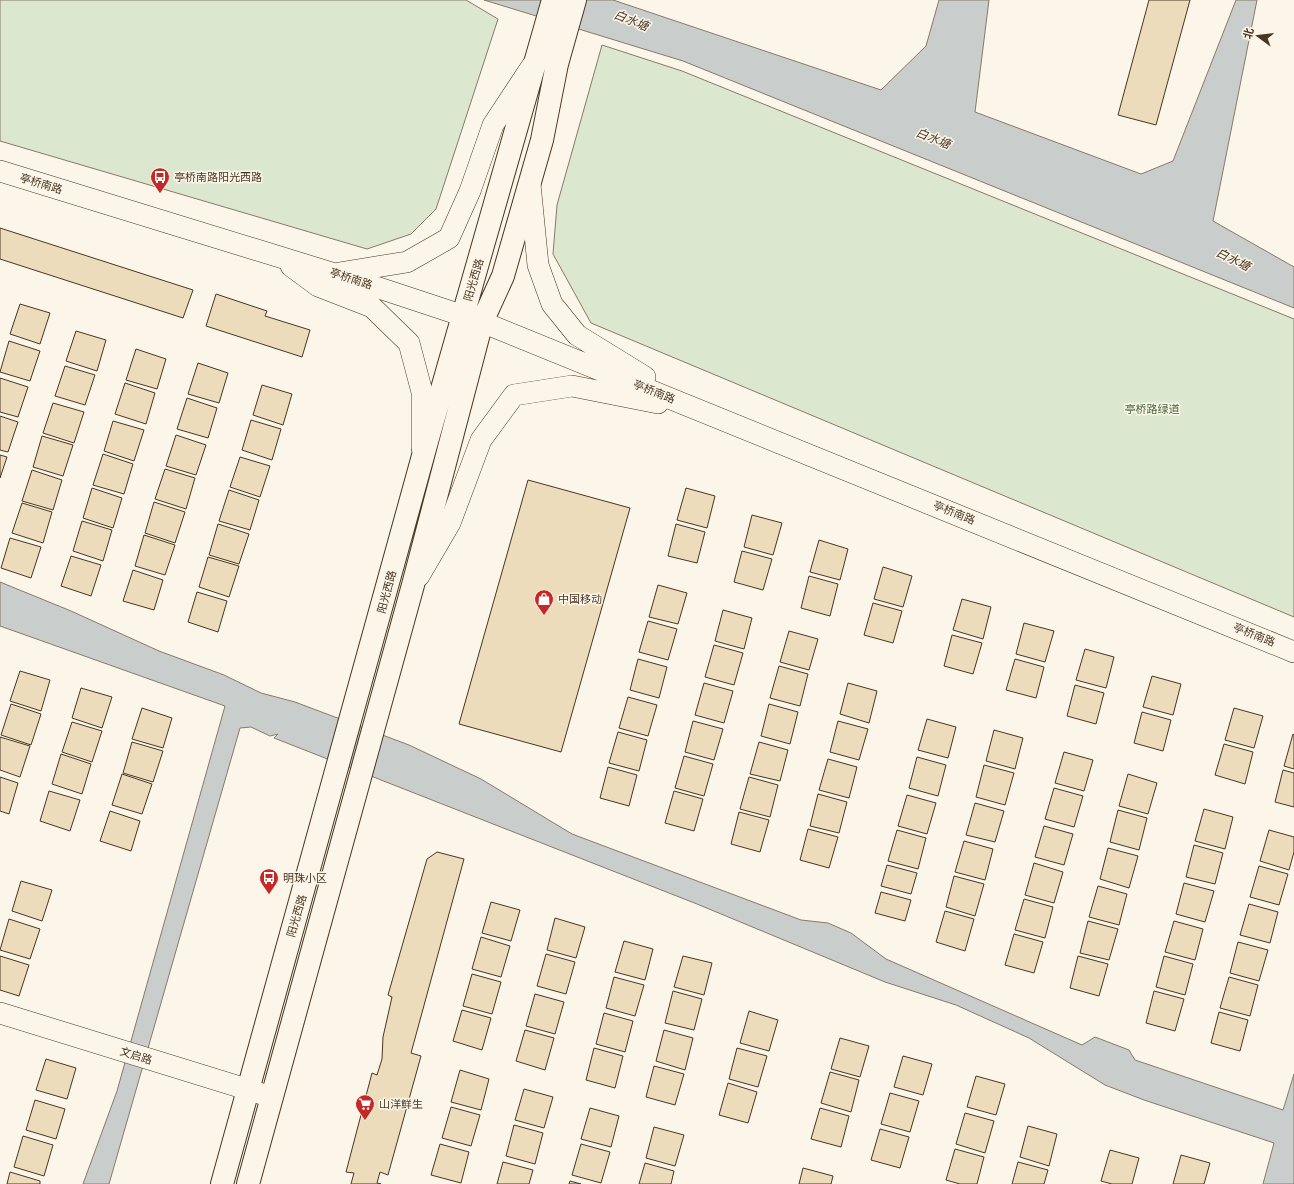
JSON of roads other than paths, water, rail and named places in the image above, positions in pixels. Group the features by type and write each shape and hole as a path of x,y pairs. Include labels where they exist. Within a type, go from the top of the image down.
{"main road":[{"name":"阳光西路","path":"222,1184 422,463 473,319 503,276 542,140 547,61 553,0"},
{"name":"阳光西路","path":"248,1184 413,585 473,319 547,61 575,0"}],"street":[{"path":"335,274 407,262 449,238 470,192 493,125 547,61"},
{"name":"亭桥南路","path":"0,171 335,274 473,319 1294,652"},
{"path":"530,182 538,265 552,304 577,335 709,414"},
{"path":"279,257 318,286 372,307 409,343 422,392 422,463"},
{"path":"413,585 450,522 480,440 514,395 572,386 709,414"},
{"name":"文启路","path":"0,1013 272,1097"}],"water":[{"name":"白水塘","path":"484,0 613,0 881,90 926,46 939,0 989,0 975,112 1141,174 1173,161 1236,0 1257,0 1213,221 1294,267 1294,308 683,61"},
{"path":"0,582 71,611 159,651 224,675 261,693 295,702 409,745 481,779 572,834 801,920 828,923 851,933 886,959 1082,1045 1095,1037 1129,1050 1135,1060 1283,1110 1294,1074 1294,1184 1263,1184 1274,1143 1144,1100 1105,1085 1029,1038 956,1005 885,982 697,904 274,738 278,734 270,736 251,727 240,728 109,1184 83,1184 117,1091 225,706 0,626"}],"place":[{"name":"亭桥南路阳光西路","path":"160,194"},
{"name":"中国移动","path":"544,616"},
{"name":"明珠小区","path":"269,895"},
{"name":"山洋鲜生","path":"365,1121"}],"park label":[{"name":"亭桥路绿道","path":"1152,409"}]}
